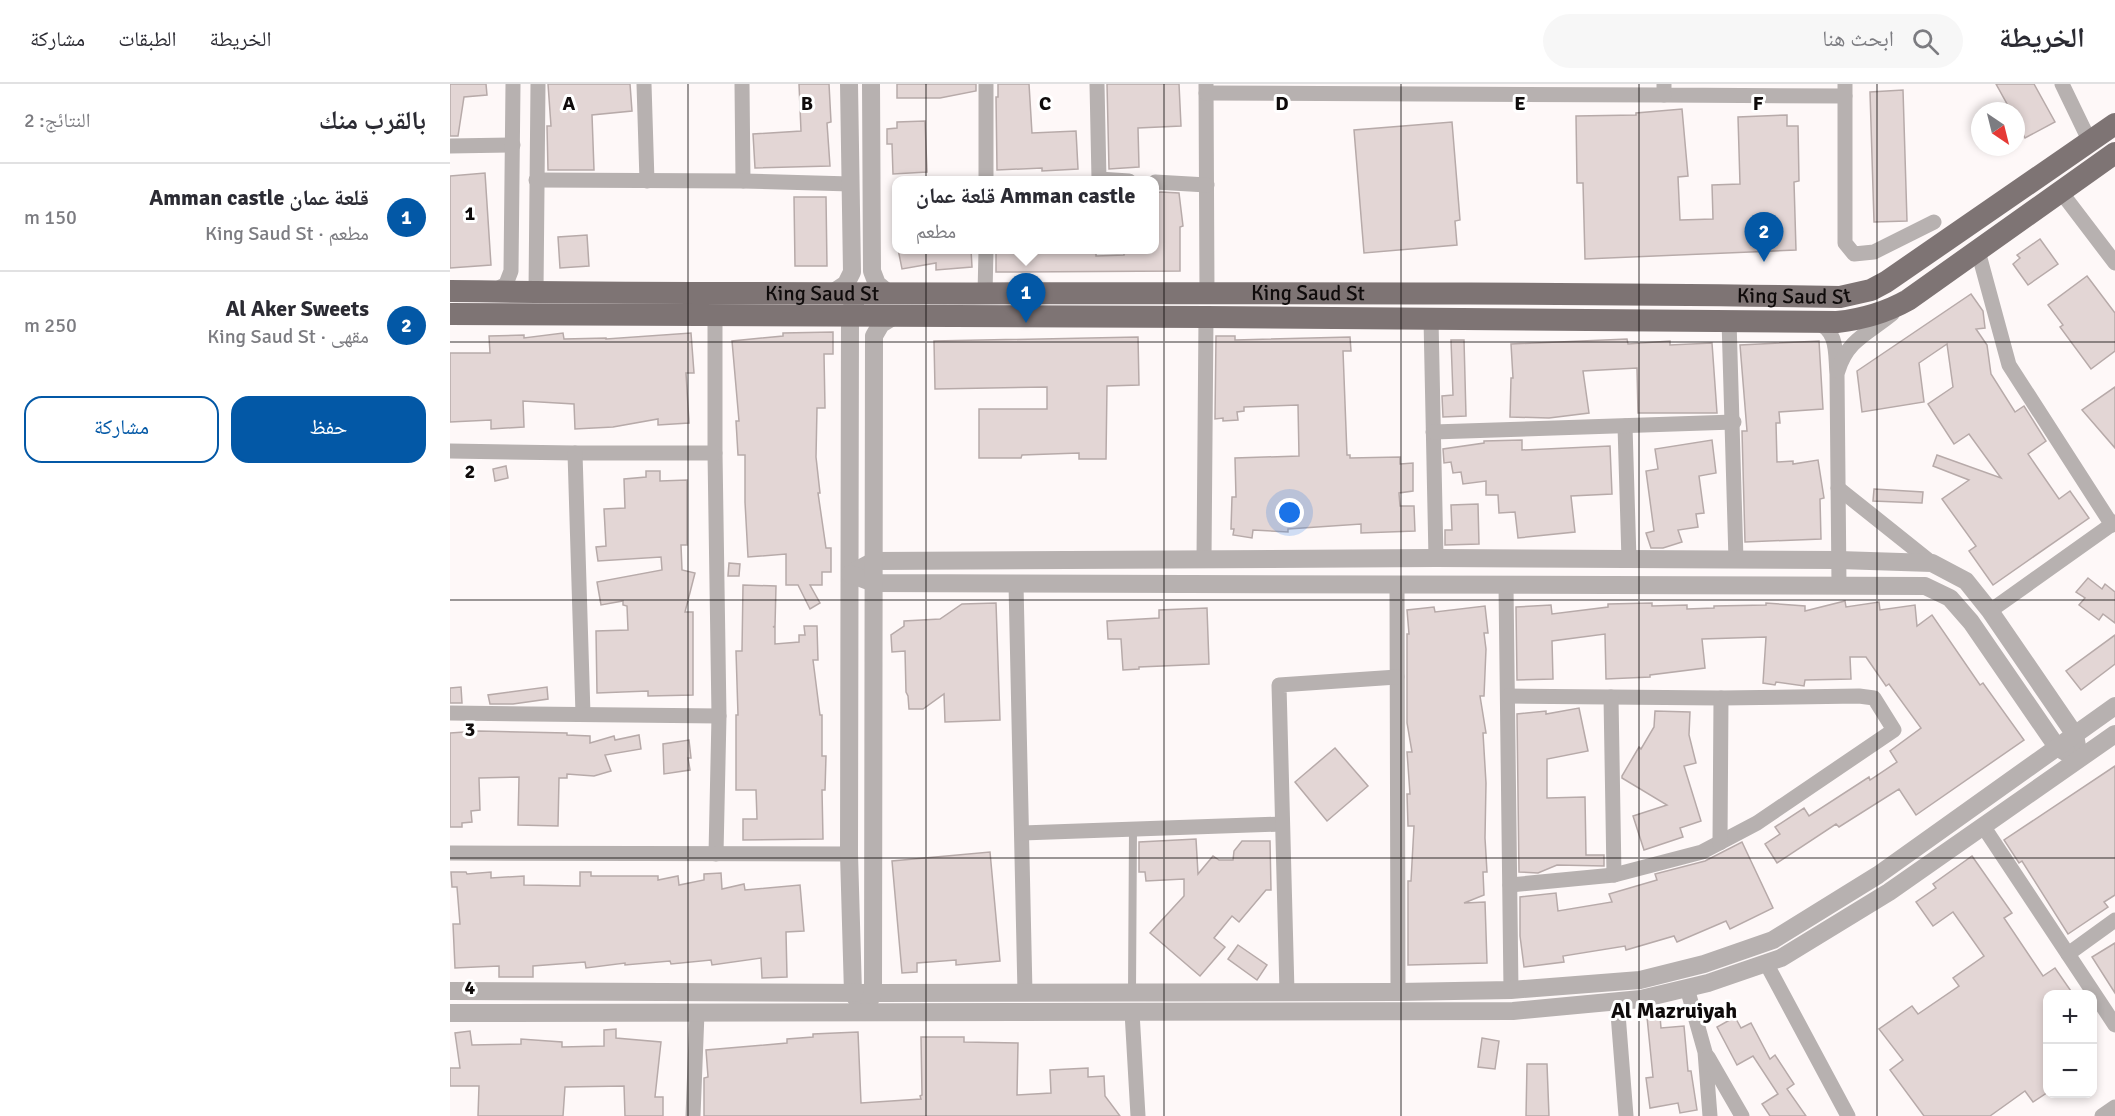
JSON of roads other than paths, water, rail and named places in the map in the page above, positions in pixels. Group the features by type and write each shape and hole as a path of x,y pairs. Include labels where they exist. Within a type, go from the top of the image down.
{"main road":[{"name":"King Saud St","path":"450,291 963,294 1593,293 1839,297 1856,295 1886,282 2115,124"},
{"name":"King Saud St","path":"450,314 1814,322 1859,320 1890,310 1908,300 2115,153"},
{"path":"450,307 524,306 533,302 536,292"},
{"path":"1472,319 1517,310 1594,309 1602,303 1601,297 1593,293"}],"street":[{"path":"490,291 506,284 511,271 513,84"},
{"path":"536,292 538,84"},
{"path":"645,84 647,181"},
{"path":"742,84 743,181"},
{"path":"834,292 841,289 850,279 852,272 849,84"},
{"path":"871,84 874,278 877,284 888,293"},
{"path":"986,84 986,176"},
{"path":"1097,84 1099,176"},
{"path":"2062,84 2090,142"},
{"path":"1207,294 1206,88 1845,90 1845,243 1854,254 1874,252 1934,222"},
{"path":"450,146 513,145"},
{"path":"536,180 851,184"},
{"path":"1159,182 1207,185"},
{"path":"2061,192 2115,263"},
{"path":"852,236 872,238"},
{"path":"1978,251 2009,365 2114,523 1990,611"},
{"path":"986,254 986,294"},
{"path":"864,1012 853,993 849,854 850,316 851,309 858,304 925,303 963,294"},
{"path":"1837,374 1841,361 1851,345 1908,300"},
{"path":"715,315 719,716 716,854"},
{"path":"864,1012 873,993 874,336 881,324 894,316"},
{"path":"1204,559 1206,317"},
{"path":"1431,319 1436,558"},
{"path":"1729,320 1734,422 1736,560"},
{"path":"1814,322 1822,324 1832,334 1835,342 1839,585"},
{"path":"1433,432 1734,422"},
{"path":"1625,426 1629,560"},
{"path":"450,451 715,453"},
{"path":"575,453 583,714"},
{"path":"1838,488 1932,563 1966,581 1990,611 2075,735 2079,759"},
{"path":"850,574 874,561 1436,558 1839,560 1932,563"},
{"path":"850,574 874,583 1924,586 1950,598 1971,622 2057,747 2079,759"},
{"path":"1016,584 1025,993"},
{"path":"1397,585 1398,992"},
{"path":"1506,586 1511,990"},
{"path":"1287,992 1279,685 1397,677"},
{"path":"1508,696 1721,698 1859,696 1874,698 1894,730 1756,823 1702,852 1614,875 1510,885"},
{"path":"1611,697 1614,875"},
{"path":"1720,843 1721,698"},
{"path":"450,991 1398,992 1511,990 1640,980 1704,964 1773,940 1878,875 2115,706"},
{"path":"450,713 719,716"},
{"path":"450,1013 1513,1011 1641,999 1687,988 1781,958 1889,892 2115,734"},
{"path":"1022,833 1282,824"},
{"path":"1983,826 2115,1025"},
{"path":"450,853 849,854"},
{"path":"2068,954 2115,920"},
{"path":"1766,963 1848,1116"},
{"path":"1687,988 1705,1052 1710,1116"},
{"path":"1617,1001 1626,1116"},
{"path":"693,1116 697,1012"},
{"path":"1132,1012 1138,1116"},
{"path":"1705,1052 1742,1116"},
{"path":"2102,1116 2115,1107"}],"lane":[{"path":"1132,993 1133,829"}],"place":[{"name":"Al Aker Sweets","path":"1764,262"},
{"name":"قلعة عمان Amman castle","path":"1026,323"}],"district":[{"name":"Al Mazruiyah","path":"1674,1010"}]}
